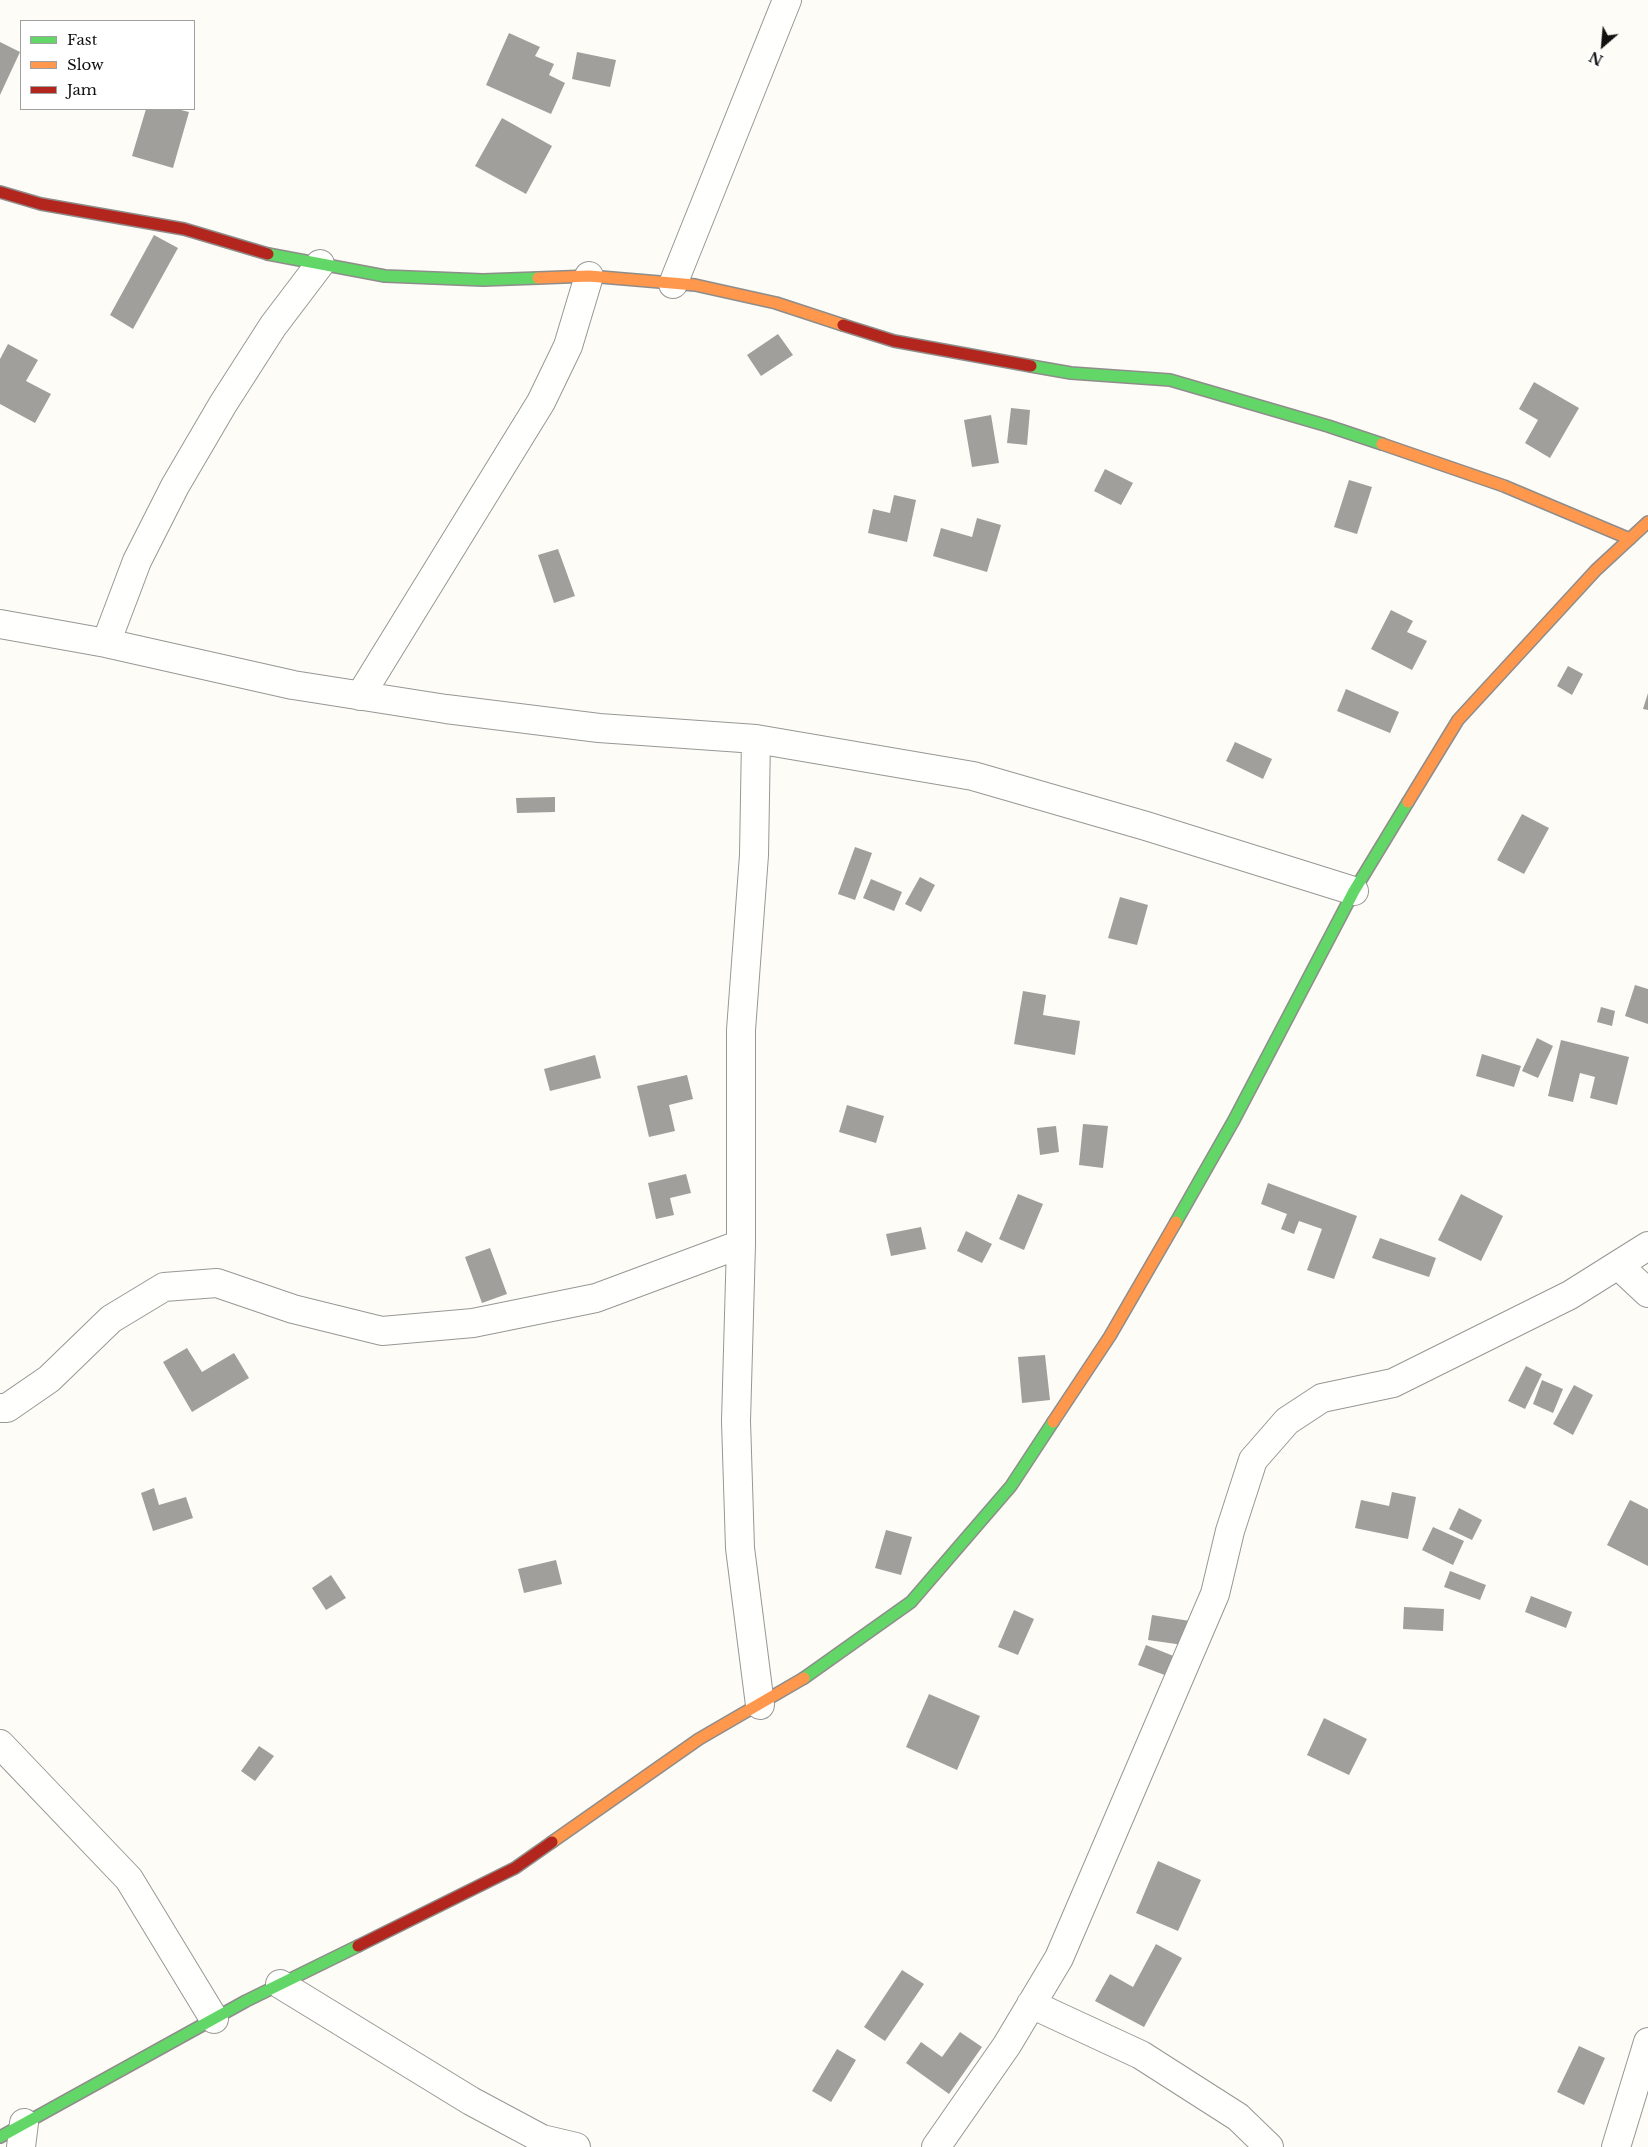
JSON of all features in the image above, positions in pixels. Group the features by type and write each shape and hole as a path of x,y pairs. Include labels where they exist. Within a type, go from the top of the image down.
{"street":[{"path":"673,284 787,0"},
{"path":"0,192 41,204 184,229 272,255 385,276 483,280 589,276 695,285 776,303 894,341 1071,373 1170,380 1328,426 1494,483 1630,539"},
{"path":"106,643 137,561 175,486 223,404 273,326 320,264"},
{"path":"360,696 541,402 568,346 589,276"},
{"path":"0,2137 23,2135 214,2019 280,1984 515,1868 699,1739 792,1686 911,1602 1011,1486 1120,1319 1234,1120 1354,891 1458,720 1596,570 1648,522"},
{"path":"0,624 106,643 293,685 360,696 599,728 756,739 974,776 1146,826 1354,891"},
{"path":"756,739 754,855 741,1030 741,1244 736,1421 740,1548 760,1705"},
{"path":"0,1408 7,1408 49,1379 111,1319 164,1287 217,1283 293,1309 382,1331 473,1324 596,1298 741,1244"},
{"path":"936,2147 1007,2045 1059,1958 1215,1594 1230,1531 1253,1460 1286,1421 1322,1398 1393,1383 1570,1295 1648,1246"},
{"path":"1618,1265 1648,1293"},
{"path":"0,1744 129,1879 214,2019"},
{"path":"280,1984 471,2102 542,2138 576,2147"},
{"path":"1031,2004 1141,2055 1238,2117 1269,2147"},
{"path":"1616,2147 1648,2042"}],"building":[{"path":"509,33 540,47 535,56 554,64 549,75 565,83 551,114 486,85"},
{"path":"0,42 20,52 0,95"},
{"path":"577,52 616,60 610,87 572,79"},
{"path":"146,110 181,110 189,112 173,168 132,156"},
{"path":"502,118 552,146 526,194 475,166"},
{"path":"154,235 178,248 133,329 110,315"},
{"path":"778,334 793,355 761,376 747,355"},
{"path":"8,344 38,360 26,381 51,394 35,423 0,404 0,359"},
{"path":"1534,382 1579,408 1550,458 1525,443 1538,420 1519,409"},
{"path":"1011,408 1030,410 1027,445 1007,443"},
{"path":"991,415 999,463 972,467 964,420"},
{"path":"1105,469 1133,483 1121,505 1094,491"},
{"path":"1349,480 1372,487 1357,534 1334,527"},
{"path":"894,495 916,500 907,542 868,533 873,509 890,513"},
{"path":"977,518 1001,525 987,572 933,556 941,528 972,537"},
{"path":"558,549 575,596 554,603 538,555"},
{"path":"1391,610 1413,621 1407,632 1427,641 1412,670 1371,649"},
{"path":"1568,666 1583,674 1572,695 1557,686"},
{"path":"1346,689 1399,712 1390,733 1337,711"},
{"path":"1648,693 1648,710 1643,709"},
{"path":"1235,742 1272,759 1263,779 1226,761"},
{"path":"555,797 555,812 517,813 516,798"},
{"path":"1522,814 1549,828 1524,874 1497,860"},
{"path":"855,847 872,853 855,900 838,894"},
{"path":"920,877 935,885 921,912 905,904"},
{"path":"871,879 902,892 894,911 863,898"},
{"path":"1120,897 1148,905 1137,945 1108,938"},
{"path":"1635,985 1648,989 1648,1024 1625,1016"},
{"path":"1023,991 1046,995 1043,1015 1080,1021 1075,1055 1014,1044"},
{"path":"1601,1007 1615,1011 1612,1026 1597,1022"},
{"path":"1537,1038 1553,1046 1538,1078 1522,1071"},
{"path":"1561,1040 1629,1057 1617,1105 1590,1098 1595,1077 1580,1073 1573,1102 1548,1096"},
{"path":"1482,1054 1521,1066 1514,1087 1476,1076"},
{"path":"595,1055 601,1078 550,1091 544,1069"},
{"path":"687,1075 693,1099 669,1105 675,1131 649,1137 637,1086"},
{"path":"847,1105 884,1116 876,1143 839,1132"},
{"path":"1083,1124 1108,1126 1103,1168 1079,1165"},
{"path":"1056,1126 1059,1152 1040,1155 1037,1128"},
{"path":"686,1174 691,1193 670,1198 674,1215 656,1219 648,1183"},
{"path":"1268,1183 1357,1216 1334,1279 1307,1270 1322,1229 1299,1221 1294,1234 1281,1229 1287,1214 1261,1204"},
{"path":"1018,1194 1043,1204 1024,1250 999,1239"},
{"path":"1461,1194 1503,1216 1481,1261 1438,1240"},
{"path":"921,1227 926,1249 891,1256 886,1234"},
{"path":"966,1231 992,1244 982,1263 957,1251"},
{"path":"1380,1238 1436,1258 1429,1277 1372,1258"},
{"path":"490,1248 507,1294 482,1303 465,1257"},
{"path":"187,1348 202,1372 234,1353 249,1378 192,1412 163,1362"},
{"path":"1045,1355 1050,1400 1022,1403 1018,1357"},
{"path":"1526,1366 1542,1374 1525,1409 1508,1401"},
{"path":"1542,1380 1563,1389 1553,1413 1533,1404"},
{"path":"1574,1385 1593,1395 1573,1435 1553,1424"},
{"path":"154,1488 159,1505 186,1497 193,1518 153,1531 141,1493"},
{"path":"1392,1492 1416,1497 1408,1539 1355,1528 1361,1500 1389,1506"},
{"path":"1630,1500 1648,1509 1648,1566 1607,1545"},
{"path":"1459,1508 1482,1520 1472,1540 1449,1529"},
{"path":"1433,1527 1464,1541 1453,1565 1422,1550"},
{"path":"886,1530 912,1537 901,1575 875,1568"},
{"path":"556,1560 562,1584 524,1593 518,1569"},
{"path":"1450,1571 1486,1585 1480,1600 1444,1587"},
{"path":"331,1575 346,1598 326,1610 312,1588"},
{"path":"1531,1596 1572,1612 1566,1628 1525,1612"},
{"path":"1404,1607 1444,1609 1443,1631 1403,1629"},
{"path":"1014,1610 1034,1619 1018,1655 998,1647"},
{"path":"1152,1615 1209,1624 1204,1648 1148,1640"},
{"path":"1146,1645 1186,1661 1178,1680 1138,1665"},
{"path":"929,1694 980,1716 957,1770 906,1747"},
{"path":"1324,1718 1367,1739 1349,1775 1307,1755"},
{"path":"259,1746 274,1756 255,1781 241,1771"},
{"path":"1158,1861 1201,1880 1178,1931 1136,1913"},
{"path":"1156,1944 1182,1958 1144,2027 1095,2001 1110,1974 1133,1987"},
{"path":"902,1970 924,1984 885,2041 864,2027"},
{"path":"960,2032 982,2047 949,2094 906,2063 921,2042 942,2057"},
{"path":"1579,2046 1605,2058 1584,2105 1557,2092"},
{"path":"837,2049 856,2060 831,2102 812,2091"}],"traffic: fast":[{"path":"268,254 385,276 483,280 538,278"},
{"path":"1031,366 1071,373 1170,380 1328,426 1382,444"},
{"path":"1176,1222 1234,1120 1354,891 1408,802"},
{"path":"804,1678 911,1602 1011,1486 1053,1422"},
{"path":"0,2137 246,2001 358,1946"}],"traffic: slow":[{"path":"538,278 589,276 695,285 776,303 843,325"},
{"path":"1382,444 1504,486 1630,539"},
{"path":"1408,802 1458,720 1596,570 1648,522"},
{"path":"1053,1422 1110,1336 1176,1222"},
{"path":"552,1842 699,1739 804,1678"}],"traffic: jam":[{"path":"0,192 41,204 184,229 268,254"},
{"path":"843,325 894,341 1031,366"},
{"path":"358,1946 515,1868 552,1842"}]}
